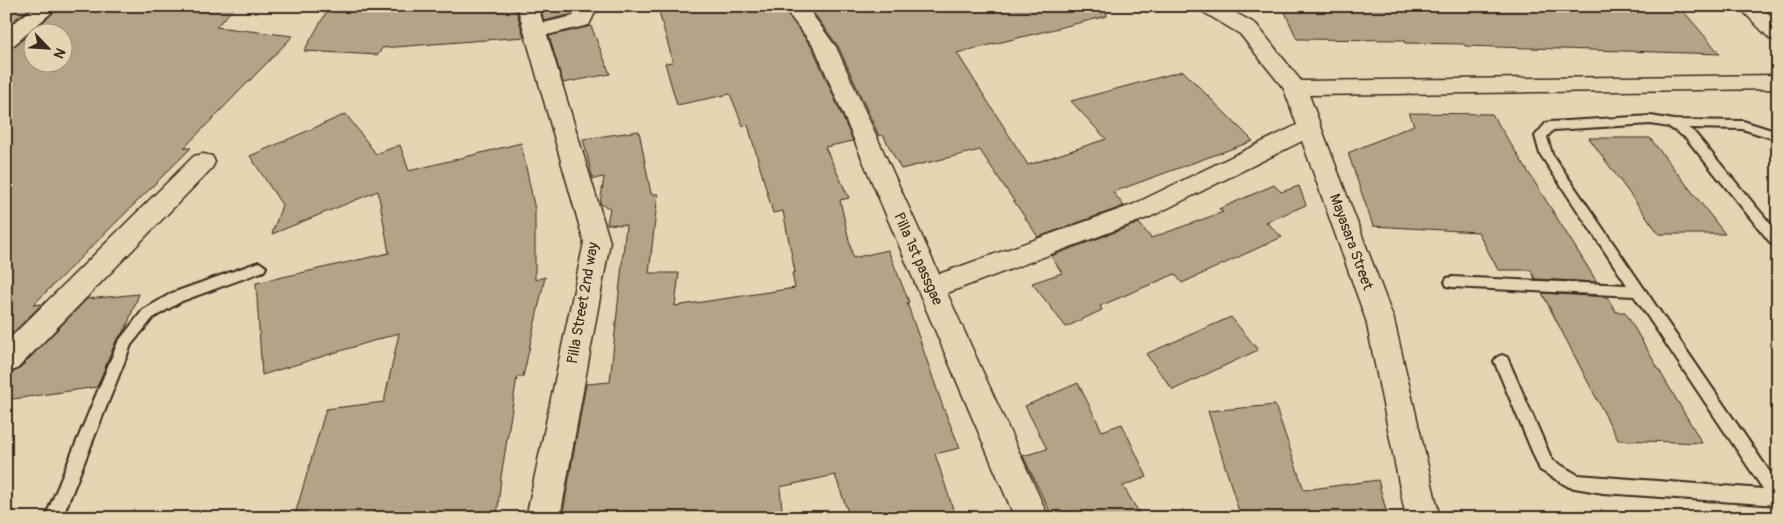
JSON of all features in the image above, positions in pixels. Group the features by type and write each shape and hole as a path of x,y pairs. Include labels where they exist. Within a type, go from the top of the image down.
{"street":[{"path":"6,40 49,6"},
{"path":"530,19 581,20 588,6"},
{"name":"Pilla 1st passgae","path":"795,6 797,12 826,47 1032,518"},
{"name":"Mayasara Street","path":"1207,6 1248,29 1295,88 1380,320 1423,518"},
{"path":"1748,6 1778,34"},
{"name":"Pilla Street 2nd way","path":"530,19 597,242 543,518"},
{"path":"1295,88 1778,82"},
{"path":"930,288 1141,211 1310,128"},
{"path":"6,361 203,162"}],"lane":[{"path":"1147,6 1161,6"},
{"path":"1778,136 1743,126 1673,124 1651,120 1550,126 1541,136 1546,154 1778,498"},
{"path":"1673,124 1690,134 1778,243"},
{"path":"53,518 125,342 142,321 148,314 176,297 259,267"},
{"path":"1452,282 1637,291"},
{"path":"1502,361 1546,465 1575,482 1603,486 1778,498"}],"building":[{"path":"6,6 33,6 6,26"},
{"path":"61,6 236,6 216,27 293,36 184,148 191,148 33,305 42,304 6,339 6,48 15,46 22,40 22,72 72,72 72,22 43,22"},
{"path":"330,6 515,6 524,37 382,48 378,55 304,51"},
{"path":"540,6 575,6 572,14 544,21"},
{"path":"714,6 771,6 774,12 785,10 813,49 853,141 825,147 849,198 840,200 853,258 888,250 909,302 907,303 943,407 960,448 935,454 956,518 850,518 835,475 780,487 782,510 746,518 562,518 586,384 610,382 626,225 607,224 610,208 600,204 604,177 593,179 583,139 639,131 651,194 658,194 649,273 679,273 675,306 795,288 792,273 795,272 783,211 773,213 748,125 743,126 730,94 677,105 665,63 673,62 659,12"},
{"path":"1105,6 1107,16 957,53 1028,165 1106,139 1071,101 1183,71 1253,141 1113,192 1124,206 1038,237 980,150 901,169 883,135 879,136 838,46 809,7"},
{"path":"1282,6 1679,6 1720,54 1465,46 1464,44 1405,43 1404,40 1297,39"},
{"path":"591,26 610,74 563,83 549,36"},
{"path":"1409,113 1492,114 1597,282 1535,279 1531,270 1498,270 1478,232 1373,226 1348,153 1414,125"},
{"path":"346,114 376,154 400,145 409,171 521,143 535,210 535,280 545,277 523,377 517,377 501,477 497,518 294,518 326,409 384,402 399,333 262,375 256,283 389,253 378,191 272,234 282,205 250,156"},
{"path":"1589,138 1650,138 1725,234 1659,234"},
{"path":"1274,185 1281,192 1299,186 1306,205 1266,222 1282,237 1182,283 1175,274 1100,306 1102,310 1066,327 1032,283 1062,273 1051,256 1139,223 1151,238 1223,212 1219,209"},
{"path":"1542,293 1607,297 1616,312 1625,312 1702,443 1618,440"},
{"path":"139,294 126,328 116,341 97,387 6,400 6,375 18,370 87,299"},
{"path":"1231,317 1258,350 1173,390 1146,354"},
{"path":"1078,383 1102,431 1122,424 1147,477 1123,486 1142,518 1053,518 1023,456 1047,449 1025,406"},
{"path":"1275,405 1304,490 1378,480 1388,518 1241,518 1208,411"}]}
